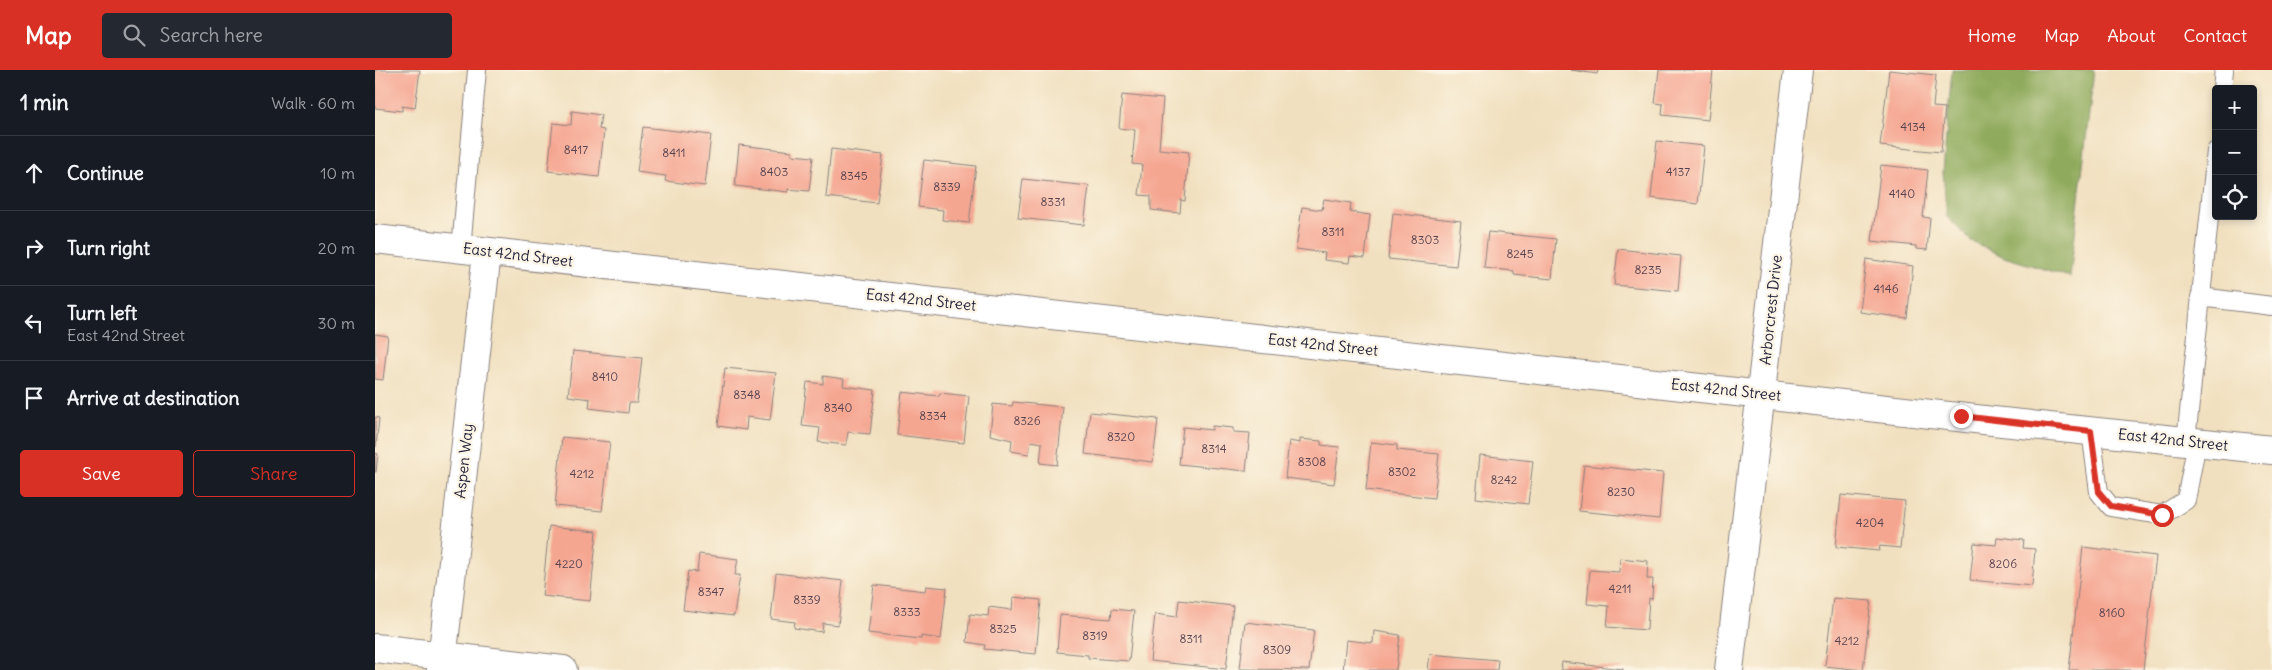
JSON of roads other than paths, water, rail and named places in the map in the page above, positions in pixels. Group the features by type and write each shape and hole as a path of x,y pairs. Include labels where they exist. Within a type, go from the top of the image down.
{"street":[{"name":"Arborcrest Drive","path":"1729,670 1798,70"},
{"name":"East 42nd Street","path":"375,238 2272,450"},
{"name":"Aspen Way","path":"442,663 474,250"},
{"path":"375,648 442,663 563,670"}],"lane":[{"path":"474,250 477,70"},
{"path":"2222,85 2224,70"},
{"path":"2091,431 2099,492 2111,506 2162,515 2186,500 2192,442 2201,297 2213,175"},
{"path":"2201,297 2272,306"}]}
